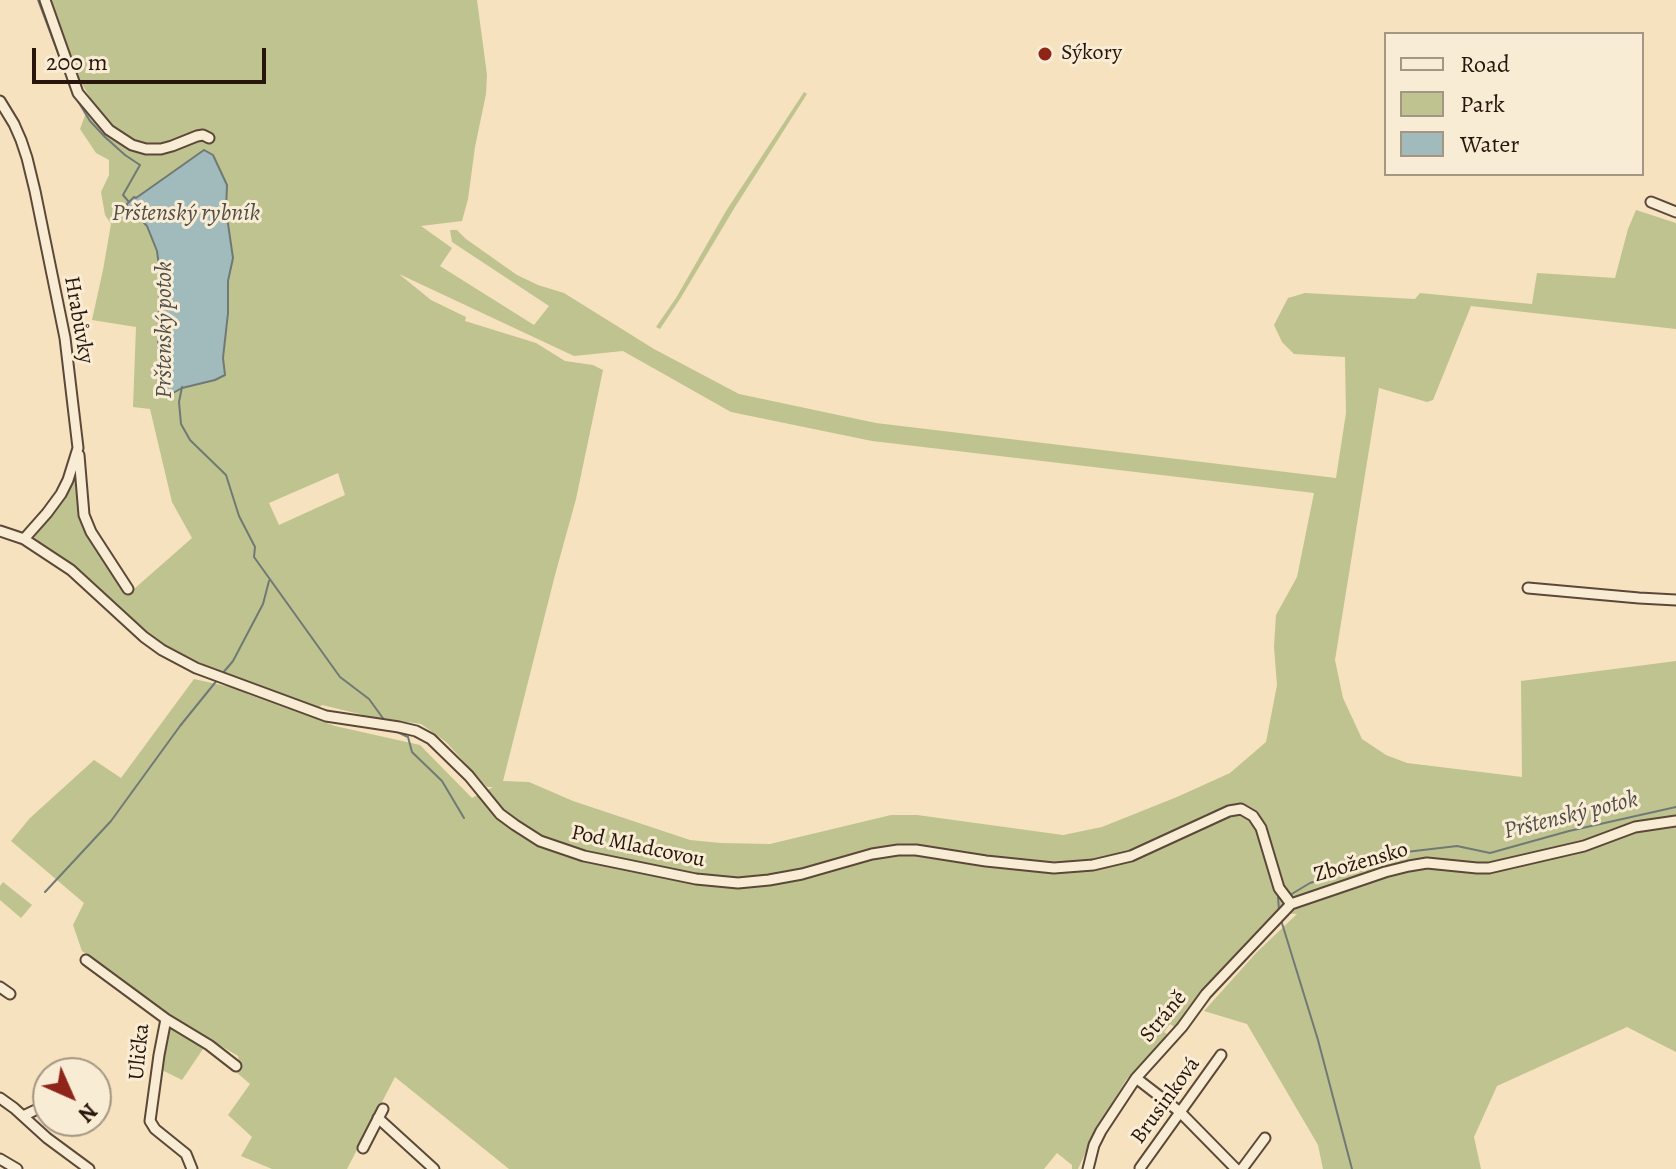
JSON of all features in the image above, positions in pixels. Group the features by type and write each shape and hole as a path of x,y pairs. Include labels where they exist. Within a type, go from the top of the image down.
{"street":[{"path":"45,0 78,93 109,130 132,145 146,149 161,149 197,136 209,138"},
{"name":"Hrabůvky","path":"0,101 21,140 35,191 65,338 78,448 61,494 24,539"},
{"path":"1651,202 1676,212"},
{"path":"78,448 84,515 91,532 128,589"},
{"name":"Pod Mladcovou","path":"0,531 24,539 71,570 144,637 180,661 326,716 399,727 431,739 469,776 500,814 528,835 584,856 696,879 738,883 769,880 898,850 1054,868 1093,865 1131,856 1229,811 1241,809 1253,816 1261,828 1279,888 1291,904"},
{"path":"1528,588 1676,600"},
{"name":"Zbožensko","path":"1291,904 1409,866 1427,863 1489,868 1584,846 1635,827 1676,821"},
{"name":"Stráně","path":"1088,1169 1101,1131 1136,1078 1182,1027 1206,994 1291,904"},
{"name":"Ulička","path":"86,960 166,1019 150,1121 155,1129 186,1154 192,1169"},
{"path":"0,987 10,994"},
{"path":"166,1019 236,1066"},
{"name":"Brusinková","path":"1140,1168 1221,1055"},
{"path":"1136,1078 1180,1112 1239,1169 1265,1138"},
{"path":"0,1098 89,1169"},
{"path":"23,1116 32,1112"},
{"path":"363,1148 380,1114 434,1169"},
{"path":"0,1159 17,1169"}],"green space":[{"path":"50,0 477,0 487,75 468,199 462,221 421,226 452,248 440,266 534,325 549,306 452,242 450,230 457,230 517,275 564,293 654,349 739,394 876,423 1336,478 1346,413 1345,357 1294,354 1282,342 1274,325 1288,298 1305,293 1415,299 1420,293 1532,304 1537,273 1615,278 1636,210 1676,223 1676,329 1471,306 1433,400 1427,402 1379,388 1335,660 1343,698 1362,739 1386,755 1407,763 1522,777 1521,681 1676,661 1676,1052 1627,1027 1497,1086 1474,1137 1481,1169 1323,1169 1318,1145 1247,1024 1204,1011 1257,952 1297,914 1276,913 1187,1009 1176,1028 1170,1024 1159,1046 1126,1080 1096,1130 1078,1169 1072,1169 1072,1165 1057,1153 1044,1169 509,1169 395,1077 347,1169 272,1169 241,1156 252,1137 228,1115 250,1084 235,1071 240,1065 238,1056 154,1006 82,951 73,925 84,903 11,841 30,818 94,760 121,778 194,679 239,689 335,726 420,745 472,798 493,787 487,787 446,742 421,724 322,705 318,708 216,671 159,642 70,563 34,538 61,502 77,467 79,512 97,549 126,590 134,589 192,538 172,502 150,409 133,407 136,327 92,320 111,224 105,215 101,192 109,175 109,160 96,153 80,129 91,99 77,76","holes":["399,274 574,356 623,351 731,412 872,441 1314,493 1297,577 1276,615 1274,647 1277,685 1266,742 1230,773 1102,827 1063,835 917,815 891,815 770,844 721,843 690,840 573,801 529,782 503,781 576,499 603,370 593,365 565,361 536,343 465,321 466,317 431,300","338,473 345,495 279,525 269,503"]},
{"path":"804,92 807,94 680,299 660,329 656,327 726,211"},
{"path":"3,882 32,905 21,918 0,900"},
{"path":"167,1026 205,1046 182,1080 160,1069"}],"water":[{"name":"Prštenský rybník","path":"204,150 213,155 227,185 226,210 233,258 228,281 223,358 225,375 173,393 167,391 160,381 160,274 157,251 147,226 126,205"}],"waterway":[{"name":"Prštenský potok","path":"38,0 70,85"},
{"name":"Prštenský potok","path":"76,98 90,121 105,137 140,165 123,195 129,202"},
{"name":"Prštenský potok","path":"182,387 179,402 181,424 190,440 226,475 239,516 255,547 254,557 340,677 369,699 385,721"},
{"path":"222,674 233,661 263,604 269,581"},
{"path":"45,892 111,821 218,679"},
{"name":"Prštenský potok","path":"395,731 408,737 412,752 442,781 464,818"},
{"name":"Prštenský potok","path":"1290,895 1310,883 1406,852 1457,846 1490,853 1676,807"},
{"path":"1278,897 1279,910"},
{"path":"1281,920 1318,1040 1352,1169"}],"place":[{"name":"Sýkory","path":"1045,54"}]}
